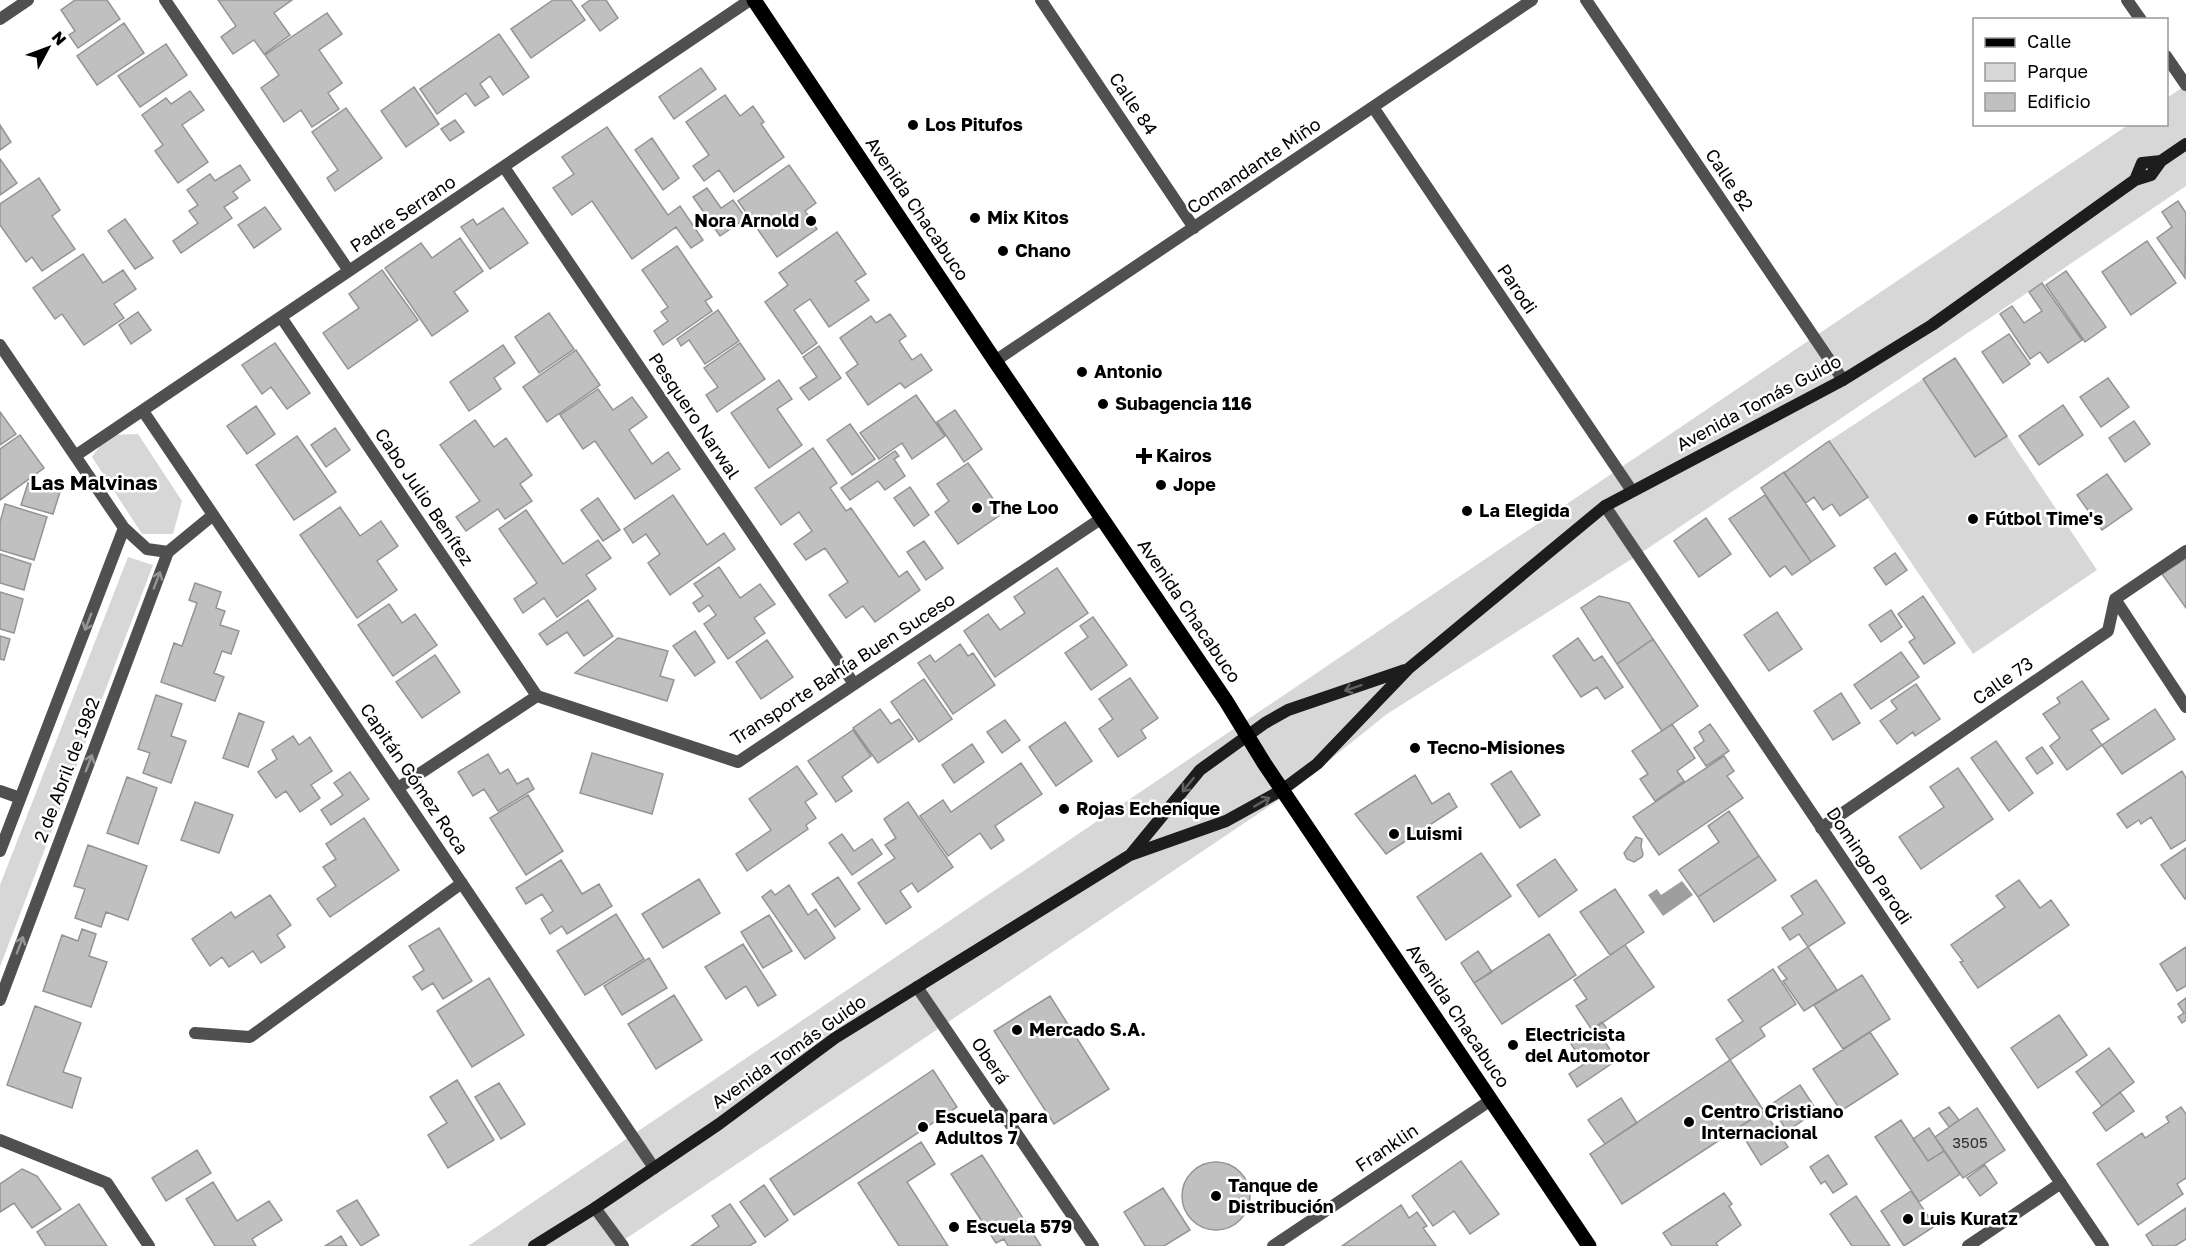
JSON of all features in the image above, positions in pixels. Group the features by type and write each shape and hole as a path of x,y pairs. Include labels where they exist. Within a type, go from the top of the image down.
{"main road":[{"name":"Avenida Chacabuco","path":"752,0 1589,1246"},
{"name":"Avenida Tomás Guido","path":"534,1246 596,1208 719,1125 835,1038 1130,855 1226,821 1282,790 1317,764 1408,669 1605,506 1843,380 1932,325 2136,180 2151,175 2161,161 2186,144"},
{"name":"Avenida Tomás Guido","path":"1130,855 1200,770 1247,735 1288,710 1408,669"}],"street":[{"path":"0,19 28,0"},
{"path":"165,0 349,271"},
{"name":"Padre Serrano","path":"75,456 752,0"},
{"name":"Calle 84","path":"1041,0 1194,228"},
{"name":"Comandante Miño","path":"995,361 1532,0"},
{"name":"Calle 82","path":"1586,0 1843,380"},
{"path":"2127,0 2140,18"},
{"path":"2168,59 2186,85"},
{"name":"Parodi","path":"1373,107 1632,490"},
{"name":"Pesquero Narwal","path":"504,167 854,684"},
{"name":"Cabo Julio Benítez","path":"281,317 537,696"},
{"path":"0,345 124,528 147,549 168,552 213,515"},
{"name":"Capitán Gómez Roca","path":"142,411 654,1168"},
{"name":"Domingo Parodi","path":"1605,506 2103,1246"},
{"name":"Transporte Bahía Buen Suceso","path":"537,696 738,762 1102,518"},
{"name":"2 de Abril de 1982","path":"0,851 124,528"},
{"path":"2186,551 2115,599 2186,707"},
{"name":"2 de Abril de 1982","path":"0,1000 168,552"},
{"name":"Calle 73","path":"1821,828 2108,631 2115,599"},
{"path":"398,788 537,696"},
{"path":"0,791 20,798"},
{"path":"195,1033 250,1037 462,883"},
{"name":"Oberá","path":"917,987 1093,1246"},
{"name":"Franklin","path":"1273,1246 1491,1100"},
{"path":"0,1140 107,1184 149,1246"},
{"path":"1968,1246 2061,1183"},
{"path":"596,1208 623,1246"}],"green space":[{"path":"2186,85 2186,186 1638,555 1387,714 1286,795 615,1246 468,1246 2127,126 2168,126 2168,97"},
{"name":"Fútbol Time's","path":"1955,358 2097,570 1973,654 1829,441"},
{"path":"138,434 182,501 173,534 142,534 92,457 108,435"},
{"path":"128,557 153,565 0,967 0,885"}],"shaded area":[{"path":"1682,881 1693,895 1663,916 1648,895 1657,889 1661,895"}],"building":[{"path":"75,0 107,0 120,19 78,48 69,35 75,31 61,10"},
{"path":"218,0 292,0 274,13 290,35 264,54 254,40 233,54 221,37 236,26"},
{"path":"553,0 571,0 585,20 531,58 511,29"},
{"path":"590,0 606,0 618,18 600,31 582,6"},
{"path":"327,13 342,34 319,50 342,83 328,93 339,109 312,127 301,110 284,122 261,88 279,75 265,55"},
{"path":"124,23 144,53 97,85 77,56"},
{"path":"499,34 529,77 503,95 490,76 480,84 489,97 475,106 466,93 437,114 420,89"},
{"path":"166,44 187,75 140,107 118,76"},
{"path":"701,68 716,89 674,119 659,97"},
{"path":"414,87 439,124 406,147 381,111"},
{"path":"190,91 204,110 182,125 208,162 178,183 155,151 163,145 142,115 166,98 171,104"},
{"path":"725,95 740,116 753,106 764,122 761,124 784,157 734,192 719,170 704,181 693,166 709,155 686,122"},
{"path":"346,108 382,158 335,191 327,178 338,170 312,132"},
{"path":"455,120 464,132 450,141 441,129"},
{"path":"0,125 11,142 0,150"},
{"path":"607,127 668,215 680,206 703,240 691,248 676,227 632,259 592,201 572,215 553,188 574,174 562,157"},
{"path":"652,138 679,178 663,190 635,150"},
{"path":"0,159 17,183 0,195"},
{"path":"240,165 250,180 233,192 238,198 224,207 232,218 181,253 173,241 198,223 189,211 198,205 187,190 210,174 215,181"},
{"path":"789,165 816,203 805,211 817,229 777,257 738,201"},
{"path":"39,178 60,210 52,216 75,249 42,271 32,257 26,262 0,225 0,204"},
{"path":"707,188 721,208 733,200 746,218 720,236 693,197"},
{"path":"2178,201 2186,213 2185,278 2157,238 2172,227 2162,212"},
{"path":"265,207 281,229 254,248 238,225"},
{"path":"503,208 528,243 490,269 461,227 473,219 477,225"},
{"path":"125,219 153,258 135,269 108,231"},
{"path":"837,232 866,274 855,281 869,300 829,327 810,299 794,310 817,343 802,354 765,302 788,285 779,273"},
{"path":"460,238 483,271 454,292 468,311 432,336 385,268 421,243 432,258"},
{"path":"2147,241 2176,283 2131,315 2102,272"},
{"path":"677,246 712,297 705,301 712,311 663,345 654,331 668,321 661,312 668,307 642,270"},
{"path":"83,254 103,283 123,270 136,289 114,304 124,318 84,345 62,314 55,319 33,288"},
{"path":"382,270 418,320 348,369 323,333 359,308 349,294"},
{"path":"2066,271 2106,327 2085,342 2046,285"},
{"path":"2042,283 2082,340 2048,363 2040,352 2030,359 2000,314 2012,306 2024,323 2042,311 2029,292"},
{"path":"718,310 739,341 705,364 689,340 681,346 677,339"},
{"path":"138,312 151,330 131,344 119,325"},
{"path":"549,313 574,349 539,373 515,337"},
{"path":"890,314 906,336 899,341 912,360 921,354 932,370 905,388 900,383 868,405 846,373 858,364 840,338 871,316 876,323"},
{"path":"2009,334 2030,364 2003,383 1982,352"},
{"path":"275,343 310,393 287,409 271,387 262,394 242,365"},
{"path":"740,343 765,379 717,412 706,395 718,387 704,368"},
{"path":"503,345 515,363 494,378 501,389 469,411 450,382"},
{"path":"819,346 841,378 809,400 800,388 817,377 803,357"},
{"path":"576,350 600,385 547,422 523,387"},
{"path":"1955,358 2007,436 1975,457 1923,379"},
{"path":"2108,378 2129,407 2101,427 2080,397"},
{"path":"779,380 792,399 777,409 802,445 769,468 731,413"},
{"path":"598,389 613,410 632,397 647,417 629,430 652,464 668,452 680,469 635,499 595,441 583,449 560,415"},
{"path":"916,395 945,436 912,459 902,443 879,459 860,433"},
{"path":"2063,405 2083,435 2039,465 2019,436"},
{"path":"256,406 275,434 247,454 227,426"},
{"path":"955,410 982,449 964,462 937,422"},
{"path":"0,412 16,434 0,445"},
{"path":"475,420 494,447 506,438 532,475 520,484 532,501 505,519 498,509 466,531 456,517 480,501 440,445"},
{"path":"2134,421 2150,444 2125,462 2109,438"},
{"path":"850,424 875,459 852,475 827,440"},
{"path":"335,428 350,450 326,467 311,445"},
{"path":"20,435 44,468 0,500 0,449"},
{"path":"297,436 336,492 294,520 256,465"},
{"path":"1829,441 1868,497 1840,516 1832,504 1823,510 1814,497 1806,503 1784,473"},
{"path":"813,448 837,483 830,488 846,511 851,508 899,577 907,571 920,590 875,622 863,606 846,618 829,595 848,582 825,548 806,560 794,544 812,531 799,512 781,525 755,488"},
{"path":"895,451 899,456 894,459 905,476 885,490 878,481 850,500 841,488"},
{"path":"968,463 1003,513 958,544 935,512 949,501 937,484"},
{"path":"1784,472 1835,546 1811,562 1761,488"},
{"path":"2107,474 2132,509 2102,530 2077,495"},
{"path":"28,483 60,492 53,514 21,505"},
{"path":"910,487 929,515 914,526 894,498"},
{"path":"673,495 707,545 724,533 735,549 670,595 648,563 660,554 646,534 633,543 624,529"},
{"path":"1765,495 1811,562 1792,575 1785,566 1770,577 1729,519"},
{"path":"598,498 620,530 603,541 581,510"},
{"path":"5,504 47,517 34,560 0,550 0,522"},
{"path":"340,507 360,536 381,521 398,546 377,561 397,590 357,618 300,535"},
{"path":"526,510 563,564 598,540 611,558 586,575 596,589 557,617 544,598 523,613 514,599 537,583 499,529"},
{"path":"1706,518 1731,554 1699,577 1674,541"},
{"path":"924,541 943,568 926,580 907,552"},
{"path":"1895,553 1907,570 1886,585 1874,568"},
{"path":"0,554 31,564 24,590 0,583"},
{"path":"2186,558 2186,608 2162,574"},
{"path":"719,567 740,598 760,584 775,604 754,618 765,633 728,659 704,624 716,615 709,605 699,612 693,603 703,596 694,584"},
{"path":"1057,568 1088,613 995,677 964,631 988,614 1000,630 1025,613 1014,597"},
{"path":"195,583 221,592 216,608 225,611 220,625 239,631 231,654 222,651 214,673 224,677 215,701 161,682 174,643 182,646 197,603 189,600"},
{"path":"0,592 23,599 14,633 0,629"},
{"path":"1599,596 1629,603 1653,639 1617,664 1581,608"},
{"path":"1923,596 1955,643 1924,664 1909,642 1915,638 1898,614"},
{"path":"588,600 613,636 584,656 567,632 547,645 539,634"},
{"path":"389,604 402,623 415,614 437,645 393,676 358,625"},
{"path":"1891,610 1902,627 1881,642 1869,625"},
{"path":"1777,612 1802,649 1769,671 1744,635"},
{"path":"1093,617 1127,665 1091,690 1065,653 1088,637 1080,626"},
{"path":"695,631 715,662 695,676 673,646"},
{"path":"0,636 10,639 4,660 0,659"},
{"path":"618,638 668,651 660,676 674,680 667,701 575,673"},
{"path":"1578,638 1594,661 1602,656 1623,687 1605,699 1597,687 1581,697 1553,656"},
{"path":"1653,639 1698,706 1662,731 1617,664"},
{"path":"767,640 793,677 761,699 736,662"},
{"path":"960,644 968,656 973,653 995,685 953,714 918,663 930,655 935,662"},
{"path":"1901,652 1919,677 1871,709 1854,685"},
{"path":"435,655 460,692 422,718 396,682"},
{"path":"1130,678 1158,718 1141,730 1146,738 1118,757 1099,729 1113,719 1099,699"},
{"path":"924,679 952,719 919,742 891,702"},
{"path":"2082,681 2109,719 2091,730 2102,745 2067,770 2050,746 2060,738 2043,714 2060,703 2057,698"},
{"path":"1916,684 1940,719 1915,736 1913,732 1897,744 1880,721 1897,709 1891,701"},
{"path":"1841,693 1860,723 1833,740 1814,711"},
{"path":"156,695 182,704 171,736 186,741 171,783 143,773 150,753 138,749"},
{"path":"880,709 891,724 899,719 913,739 878,763 853,728"},
{"path":"2155,709 2175,739 2122,774 2102,745"},
{"path":"239,713 264,722 248,767 223,758"},
{"path":"1005,720 1020,740 1002,753 987,732"},
{"path":"1065,722 1092,761 1056,786 1029,747"},
{"path":"1672,724 1695,758 1677,771 1684,781 1655,801 1640,779 1648,774 1632,751"},
{"path":"1710,724 1729,751 1706,766 1694,748 1704,741 1699,732"},
{"path":"853,730 871,756 842,777 852,791 836,802 808,761"},
{"path":"293,736 299,745 310,737 332,771 311,785 320,798 300,812 286,791 276,798 258,772 277,759 272,750"},
{"path":"1996,741 2033,793 2009,811 1971,758"},
{"path":"972,744 984,762 954,783 942,765"},
{"path":"2042,747 2053,763 2037,774 2026,758"},
{"path":"592,753 663,774 652,814 580,793"},
{"path":"488,754 500,774 508,769 517,784 528,778 534,789 498,811 484,789 473,796 458,772"},
{"path":"1724,756 1734,771 1727,776 1743,798 1659,855 1633,817"},
{"path":"1021,763 1042,794 995,826 1004,840 991,849 980,833 948,856 920,816 943,800 951,812"},
{"path":"797,766 817,794 805,802 816,818 806,825 808,829 747,871 736,854 771,830 749,799"},
{"path":"1958,768 1993,819 1921,869 1899,837 1944,807 1930,787"},
{"path":"1511,771 1540,815 1520,828 1491,784"},
{"path":"2182,771 2186,778 2186,840 2171,849 2151,817 2141,824 2139,820 2127,828 2117,814"},
{"path":"350,772 369,799 331,825 321,810 343,795 334,783"},
{"name":"Luismi","path":"1415,775 1432,804 1449,793 1457,807 1386,854 1355,814"},
{"path":"127,777 157,788 138,844 107,833"},
{"path":"528,795 563,851 526,875 490,818"},
{"path":"195,802 233,815 219,853 181,840"},
{"path":"908,802 953,867 918,892 912,883 900,891 911,907 886,924 858,883 895,858 885,845 896,838 884,819"},
{"path":"1729,811 1759,856 1698,897 1679,870 1719,842 1708,826"},
{"path":"364,818 399,870 330,917 317,899 336,886 323,867 336,859 326,844"},
{"path":"842,834 854,851 872,839 882,854 852,875 829,843"},
{"path":"1636,837 1642,839 1643,854 1634,862 1627,859 1624,853"},
{"path":"88,845 147,866 128,920 106,912 101,927 75,918 85,889 74,886"},
{"path":"2186,848 2186,899 2185,899 2161,865"},
{"path":"1481,853 1511,896 1446,940 1417,897"},
{"path":"1759,856 1776,880 1714,922 1698,897"},
{"path":"1555,859 1577,890 1539,917 1517,885"},
{"path":"561,860 582,894 599,884 612,906 567,934 562,926 550,934 541,919 553,911 542,894 526,904 516,888"},
{"path":"838,877 860,909 835,927 812,894"},
{"path":"699,879 720,913 663,948 642,914"},
{"path":"1816,880 1845,923 1808,947 1799,934 1790,940 1782,928 1803,914 1791,896"},
{"path":"2019,880 2040,908 2051,900 2069,925 1978,988 1951,945 2005,907 1996,896"},
{"path":"789,885 808,915 816,909 835,938 805,959 762,897 771,890 775,895"},
{"path":"1615,889 1644,932 1610,955 1580,912"},
{"path":"270,895 291,925 277,935 285,947 261,963 253,951 229,967 222,957 210,966 192,939 231,912 235,918"},
{"path":"616,914 644,959 585,995 557,951"},
{"path":"769,915 792,951 763,968 741,932"},
{"path":"439,928 472,981 443,999 433,983 422,990 413,977 424,970 409,946"},
{"path":"82,929 96,934 89,956 107,962 91,1007 43,991 62,935 78,941"},
{"path":"1549,934 1576,975 1502,1024 1474,983"},
{"path":"743,944 776,995 758,1006 746,986 726,999 705,967"},
{"path":"1625,945 1654,987 1592,1030 1576,1006 1587,999 1574,980"},
{"path":"1808,947 1837,990 1804,1011 1783,981 1787,979 1778,967"},
{"path":"2186,947 2186,986 2177,991 2160,964"},
{"path":"1478,951 1492,972 1474,983 1461,963"},
{"path":"649,958 667,988 622,1015 604,986"},
{"path":"1773,969 1796,1004 1760,1028 1765,1036 1730,1060 1716,1039 1743,1021 1728,1000"},
{"path":"1862,975 1890,1019 1843,1049 1814,1005"},
{"path":"489,978 524,1035 472,1067 437,1011"},
{"path":"674,995 702,1040 656,1069 628,1024"},
{"path":"1050,996 1109,1089 1054,1124 994,1031"},
{"path":"2186,998 2186,1020 2182,1023 2178,1017 2184,1013 2178,1004"},
{"path":"35,1006 81,1023 63,1072 81,1078 72,1108 7,1085"},
{"path":"2059,1015 2087,1055 2038,1088 2011,1048"},
{"path":"1602,1022 1613,1037 1605,1042 1617,1060 1577,1087 1569,1074 1584,1064 1571,1044"},
{"path":"1870,1032 1898,1074 1841,1111 1813,1069"},
{"path":"2109,1048 2134,1082 2102,1106 2076,1072"},
{"path":"1730,1060 1764,1111 1622,1204 1590,1154"},
{"path":"933,1070 957,1107 794,1215 770,1179"},
{"path":"457,1080 494,1140 448,1168 428,1135 447,1123 430,1097"},
{"path":"499,1083 525,1124 501,1139 475,1097"},
{"path":"1800,1085 1817,1111 1787,1131 1770,1105"},
{"path":"2120,1092 2134,1111 2106,1131 2093,1113"},
{"path":"1621,1098 1637,1123 1605,1144 1588,1120"},
{"path":"1949,1107 1959,1120 1949,1127 1939,1113"},
{"path":"2181,1107 2186,1114 2186,1178 2177,1184 2183,1194 2138,1225 2097,1164 2142,1133 2145,1138 2169,1122 2166,1117"},
{"path":"1977,1108 2005,1150 1963,1178 1935,1137"},
{"path":"1764,1111 1788,1147 1761,1165 1738,1128"},
{"path":"1901,1120 1928,1161 1944,1151 1960,1174 1919,1202 1875,1137"},
{"path":"1929,1128 1944,1151 1928,1161 1913,1139"},
{"path":"921,1142 935,1164 907,1182 948,1246 899,1246 858,1183"},
{"path":"197,1150 211,1173 166,1201 152,1178"},
{"path":"982,1155 1041,1246 1008,1246 1004,1239 996,1243 951,1174"},
{"path":"1828,1155 1847,1184 1833,1193 1825,1181 1821,1184 1810,1167"},
{"path":"1461,1161 1499,1214 1470,1234 1454,1211 1433,1226 1412,1196"},
{"name":"Tanque de Distribución","path":"1223,1162 1235,1168 1244,1177 1250,1189 1248,1209 1240,1220 1223,1230 1209,1230 1192,1220 1184,1209 1182,1189 1192,1172 1203,1164"},
{"path":"1985,1165 1997,1183 1980,1196 1967,1178"},
{"path":"22,1169 37,1176 61,1209 32,1228 14,1203 0,1212 0,1184"},
{"path":"213,1182 237,1221 269,1201 282,1220 252,1239 256,1246 215,1246 186,1199"},
{"path":"764,1185 788,1220 765,1237 740,1202"},
{"path":"1163,1188 1190,1230 1164,1246 1145,1246 1124,1212"},
{"name":"Luis Kuratz","path":"1911,1191 1935,1226 1904,1246 1881,1211"},
{"path":"1724,1193 1732,1204 1729,1206 1741,1225 1716,1243 1718,1246 1672,1246 1663,1233"},
{"path":"1856,1196 1890,1246 1852,1246 1830,1214"},
{"path":"357,1200 379,1235 361,1246 337,1211"},
{"path":"79,1204 107,1246 46,1246 37,1232"},
{"path":"730,1204 756,1242 749,1246 691,1246 719,1226 712,1216"},
{"path":"1401,1205 1409,1218 1417,1212 1427,1226 1423,1228 1436,1246 1342,1246"},
{"path":"2186,1208 2186,1239 2175,1246 2153,1246 2146,1235"},
{"path":"341,1236 347,1246 325,1246"}],"place":[{"name":"Los Pitufos","path":"913,125"},
{"name":"Mix Kitos","path":"975,218"},
{"name":"Nora Arnold","path":"811,221"},
{"name":"Chano","path":"1003,251"},
{"name":"Antonio","path":"1082,372"},
{"name":"Subagencia 116","path":"1103,404"},
{"name":"Kairos","path":"1144,456"},
{"name":"Jope","path":"1161,485"},
{"name":"The Loo","path":"977,508"},
{"name":"La Elegida","path":"1467,511"},
{"name":"Fútbol Time's","path":"1973,519"},
{"name":"Tecno-Misiones","path":"1415,748"},
{"name":"Rojas Echenique","path":"1064,809"},
{"name":"Luismi","path":"1394,834"},
{"name":"Mercado S.A.","path":"1017,1030"},
{"name":"Electricista del Automotor","path":"1513,1045"},
{"name":"Centro Cristiano Internacional","path":"1689,1122"},
{"name":"Escuela para Adultos 7","path":"923,1127"},
{"name":"Tanque de Distribución","path":"1216,1196"},
{"name":"Luis Kuratz","path":"1908,1219"},
{"name":"Escuela 579","path":"954,1227"}],"district":[{"name":"Las Malvinas","path":"94,483"}]}
